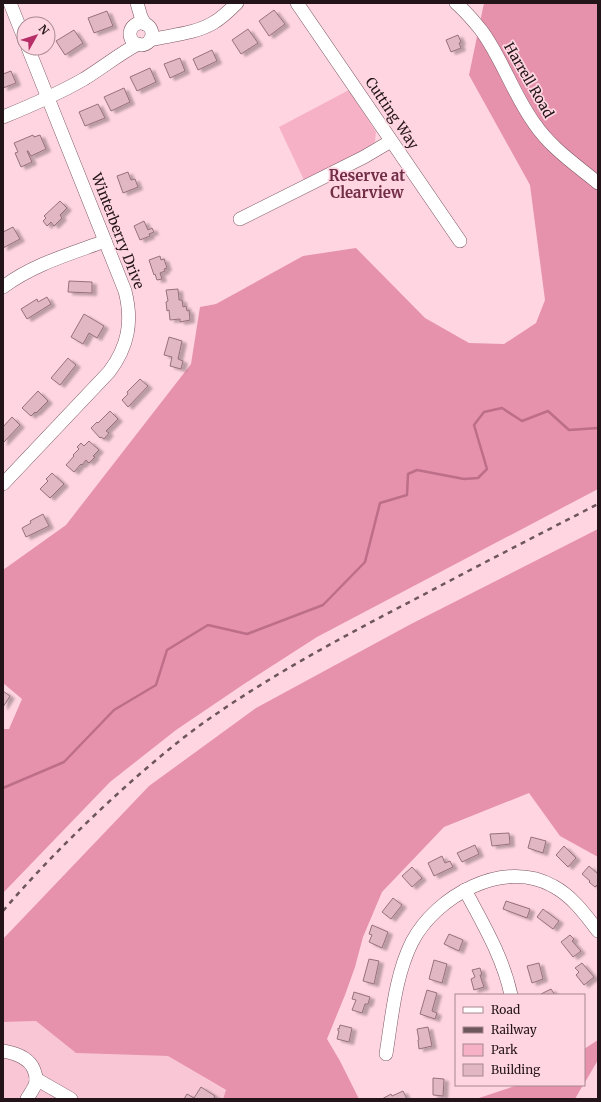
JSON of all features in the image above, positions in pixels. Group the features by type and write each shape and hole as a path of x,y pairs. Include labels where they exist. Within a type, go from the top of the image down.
{"street":[{"path":"10,3 16,18"},
{"path":"3,117 48,98 83,80 123,53 142,33 169,36 201,29 220,19 237,3"},
{"name":"Cutting Way","path":"297,3 460,241"},
{"name":"Harrell Road","path":"456,3 470,16 485,36 521,104 543,136 556,149 598,183"},
{"path":"138,7 142,33"},
{"name":"Winterberry Drive","path":"3,484 109,372 121,354 126,342 129,315 125,291 31,56"},
{"path":"240,219 364,157 391,141"},
{"path":"3,287 44,263 105,241"},
{"path":"386,1054 399,978 412,942 422,926 438,909 465,890 508,876 528,877 541,880 553,885 573,900 598,931"},
{"path":"465,890 494,945 503,967 510,994"},
{"path":"3,1051 22,1056 28,1060 32,1066 36,1074 35,1082 27,1099"},
{"path":"35,1082 71,1099"}],"shaded area":[{"path":"484,3 598,3 598,489 317,637 176,730 110,782 3,893 3,729 9,729 22,699 3,683 3,570 66,525 191,364 200,307 216,304 303,256 356,248 425,318 469,343 504,344 536,323 545,300 530,185 469,75"},
{"path":"598,529 598,857 560,836 529,793 444,827 382,892 363,937 355,967 327,1039 359,1099 223,1099 226,1090 168,1056 76,1053 36,1021 3,1022 3,939 149,786 256,708 411,624"},
{"path":"36,1021 76,1053 168,1056 226,1091 223,1099 3,1099 3,1022"},
{"path":"598,1040 598,1060 585,1082 585,1048"},
{"path":"515,1086 582,1086 575,1099 476,1099"}],"green space":[{"path":"349,90 376,132 375,142 368,149 304,180 279,127"}],"building":[{"path":"274,10 285,24 269,36 259,21"},
{"path":"107,11 113,26 94,33 88,18"},
{"path":"248,29 258,43 241,54 232,40"},
{"path":"74,30 83,43 65,55 56,41"},
{"path":"458,35 461,42 459,43 461,48 451,52 446,40"},
{"path":"212,50 217,61 198,70 193,59"},
{"path":"180,58 185,71 170,78 164,64"},
{"path":"150,68 156,82 137,91 130,77"},
{"path":"11,71 16,83 3,88 3,74"},
{"path":"124,88 130,102 111,111 104,97"},
{"path":"98,104 105,118 85,126 79,112"},
{"path":"33,135 34,137 40,135 46,149 31,156 27,151 32,162 21,167 15,153 18,152 14,143"},
{"path":"128,172 131,180 135,179 138,187 123,193 117,176"},
{"path":"60,201 67,208 60,215 62,218 54,226 51,222 47,226 43,221 46,218 44,216"},
{"path":"144,221 148,230 152,228 154,232 149,234 150,236 140,240 134,226"},
{"path":"13,227 20,239 3,248 3,232"},
{"path":"160,256 161,260 164,259 167,268 164,269 165,271 160,273 162,279 157,280 149,260"},
{"path":"69,281 92,282 92,293 68,292"},
{"path":"178,289 179,300 182,300 183,307 186,306 187,311 189,310 190,320 180,322 180,319 170,320 169,310 167,311 166,302 168,301 166,290"},
{"path":"47,297 51,304 27,319 21,309 37,299 38,302"},
{"path":"84,314 104,326 97,338 89,333 83,344 71,337"},
{"path":"169,337 182,341 178,359 183,361 181,369 170,366 172,357 164,355"},
{"path":"68,358 76,365 60,385 51,378"},
{"path":"140,379 148,386 128,407 122,400 128,394 127,392"},
{"path":"38,391 48,401 31,416 22,408"},
{"path":"110,411 118,419 106,431 109,433 104,439 101,437 100,438 91,428"},
{"path":"12,417 20,425 3,443 3,427"},
{"path":"89,441 99,450 89,463 86,460 74,472 66,465 79,449 77,447 81,443 84,446"},
{"path":"52,473 64,484 50,498 40,489 48,481 46,479"},
{"path":"43,514 49,526 26,537 22,528 31,523 30,521"},
{"path":"3,691 10,696 3,707"},
{"path":"509,833 510,844 492,846 490,834"},
{"path":"531,837 546,841 543,853 528,848"},
{"path":"475,845 479,854 462,862 457,853"},
{"path":"564,846 576,858 568,867 556,855"},
{"path":"442,856 445,863 450,861 453,867 434,876 428,863"},
{"path":"589,866 598,874 598,884 595,887 582,874"},
{"path":"412,867 422,878 412,887 402,876"},
{"path":"393,898 402,905 391,919 382,912"},
{"path":"506,901 530,909 527,918 503,909"},
{"path":"543,909 559,921 553,929 537,917"},
{"path":"372,925 388,932 382,948 369,942 372,935 369,934"},
{"path":"449,934 463,940 459,951 444,944"},
{"path":"570,935 574,939 572,941 581,951 573,957 561,942"},
{"path":"369,959 379,961 374,984 363,981"},
{"path":"434,960 447,964 442,983 429,979"},
{"path":"539,963 543,979 532,983 527,966"},
{"path":"582,963 594,977 584,985 576,975 579,972 575,968"},
{"path":"480,968 482,975 480,975 484,987 474,990 471,979 475,977 472,970"},
{"path":"551,989 554,994 541,994"},
{"path":"427,990 437,993 432,1011 437,1013 435,1019 420,1014"},
{"path":"354,992 370,997 368,1004 365,1004 362,1013 352,1010 356,1000 352,999"},
{"path":"340,1025 352,1028 349,1042 337,1039 339,1031 338,1028 339,1029"},
{"path":"428,1027 432,1046 419,1049 417,1029"},
{"path":"433,1078 444,1079 443,1096 433,1095"},
{"path":"201,1087 215,1096 213,1099 184,1099 187,1094 194,1098"},
{"path":"403,1091 407,1099 382,1099 391,1094 392,1096"}],"waterway":[{"path":"3,788 64,762 114,710 156,685 167,650 208,625 247,634 323,605 365,562 380,503 407,495 408,474 417,470 464,479 478,478 487,469 474,425 484,412 502,408 522,421 548,411 569,430 598,428"}],"railway":[{"path":"3,911 50,859 134,779 174,745 226,707 337,641 598,504"}],"district":[{"name":"Reserve at Clearview","path":"367,184"}]}
